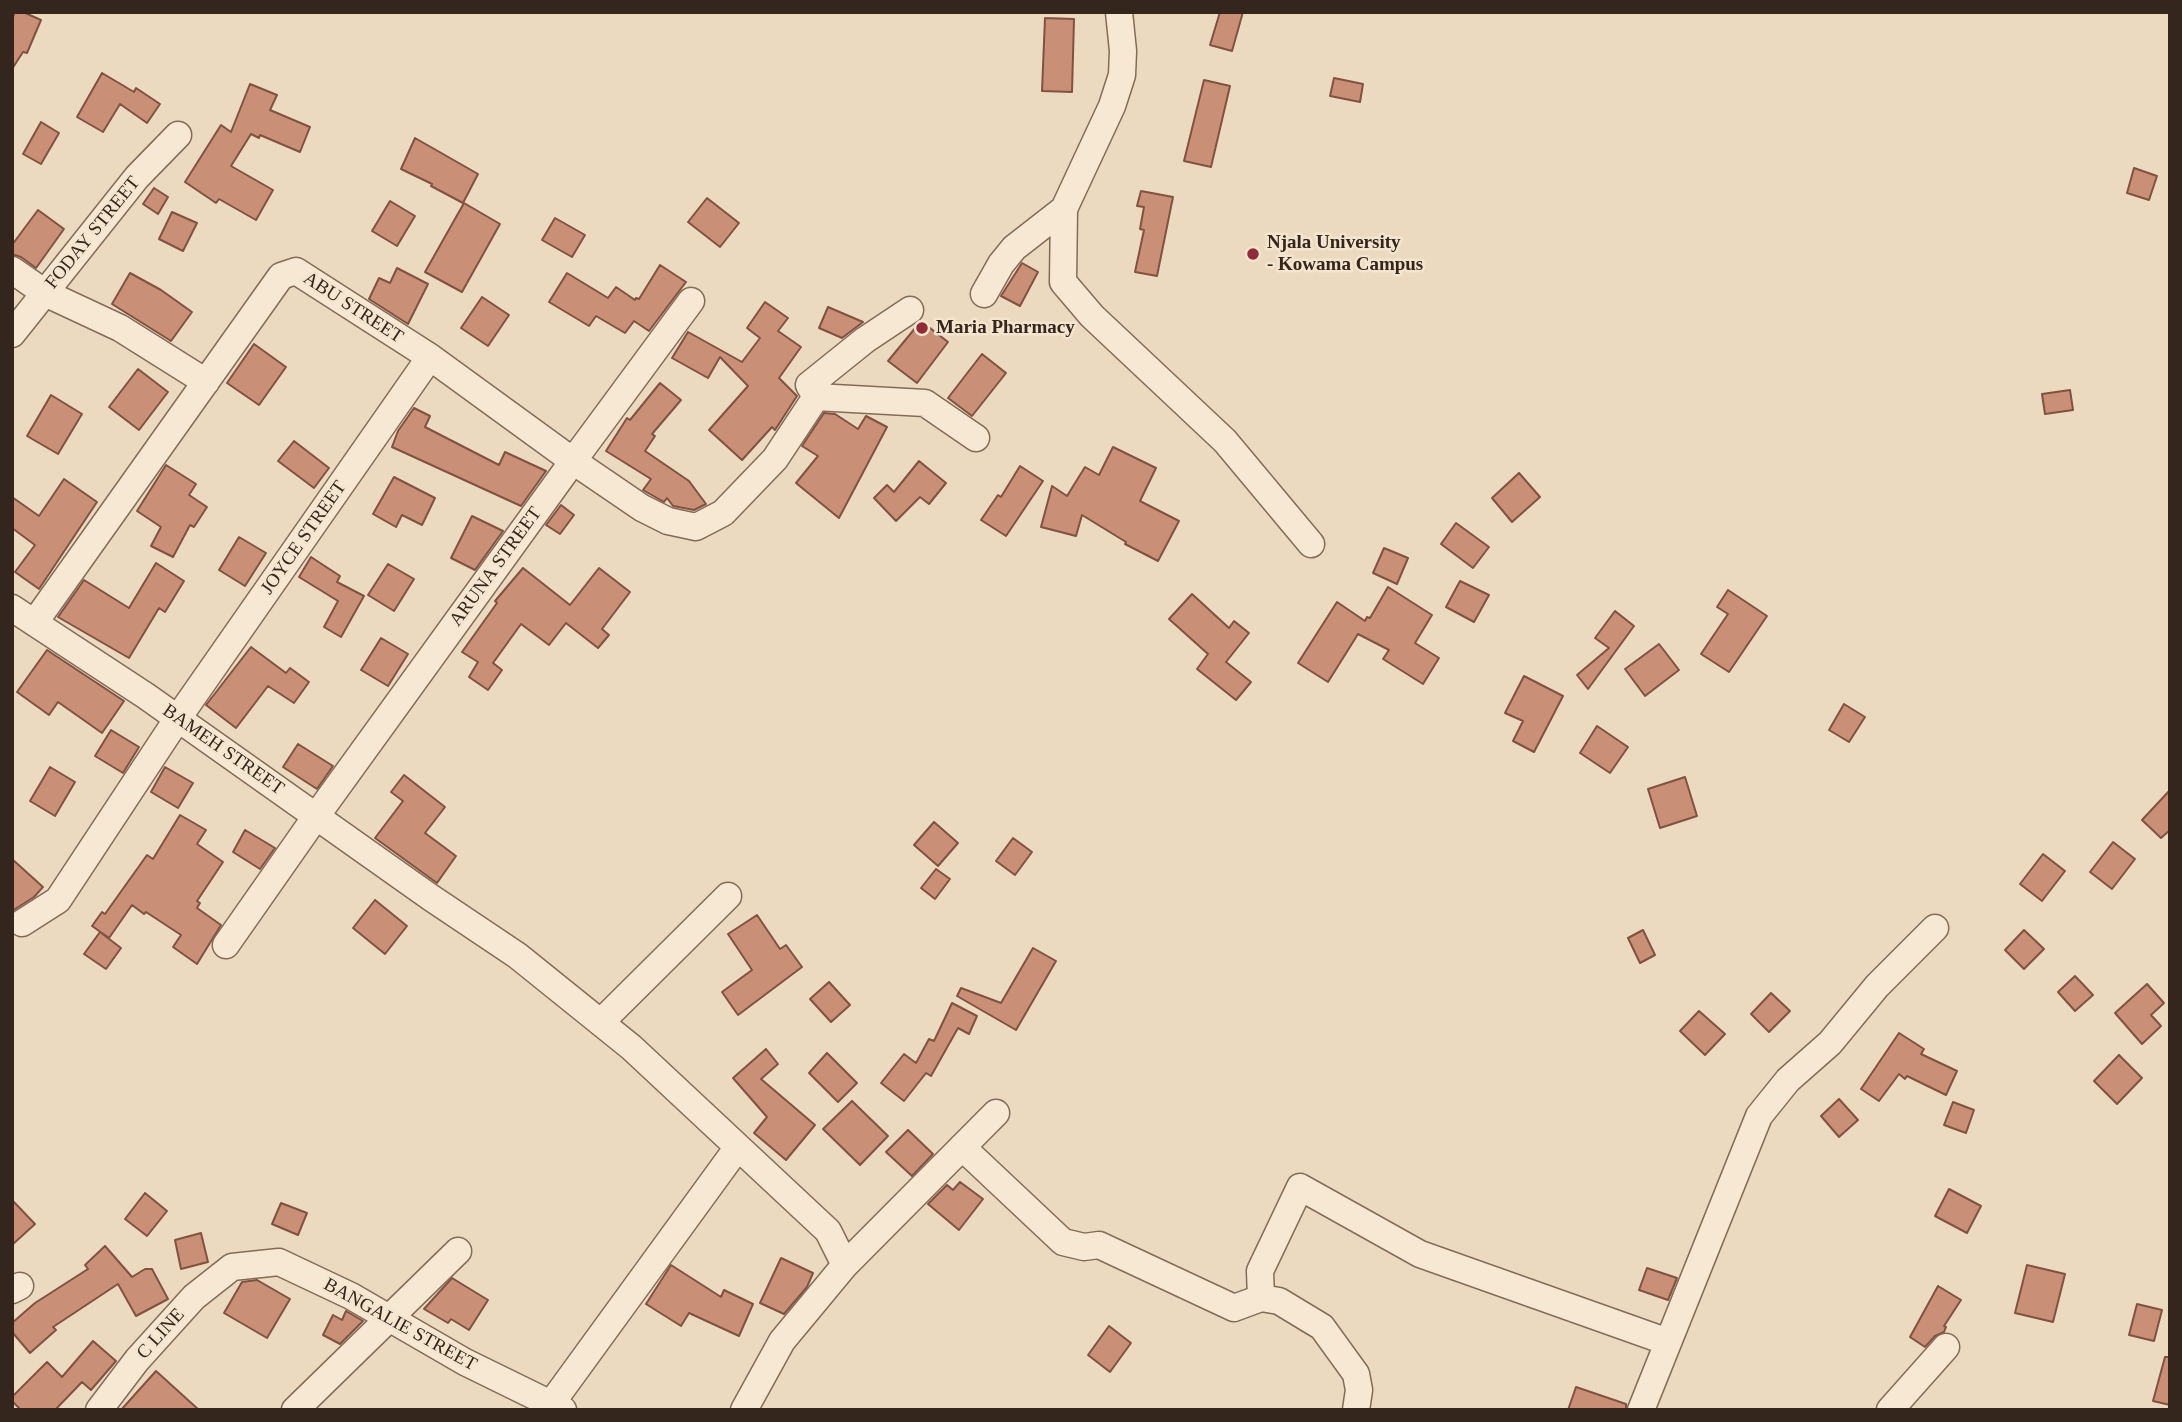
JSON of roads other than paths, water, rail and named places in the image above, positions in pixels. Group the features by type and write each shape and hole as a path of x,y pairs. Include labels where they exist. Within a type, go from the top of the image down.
{"street":[{"path":"1119,12 1123,51 1122,75 1112,106 1064,209 1063,282 1092,316 1225,441 1311,544"},
{"name":"FODAY STREET","path":"12,334 137,177 178,135"},
{"path":"984,294 1001,264 1014,248 1064,209"},
{"path":"12,270 45,293 120,328 206,382"},
{"name":"ABU STREET","path":"20,618 206,382 281,276 296,271 430,357 573,461"},
{"path":"691,301 573,461 642,508 668,521 696,527 723,513 775,459 813,391 864,340 910,310"},
{"name":"JOYCE STREET","path":"22,923 58,900 178,718 430,357"},
{"path":"813,391 925,403 976,438"},
{"name":"ARUNA STREET","path":"226,945 573,461"},
{"name":"BAMEH STREET","path":"20,618 178,718 430,897 518,956 631,1047 828,1231 845,1265"},
{"path":"601,1022 728,896"},
{"path":"1641,1410 1759,1116 1788,1080 1830,1043 1877,986 1935,928"},
{"path":"744,1410 782,1341 845,1265 996,1112"},
{"path":"557,1407 738,1147"},
{"path":"962,1147 1063,1242 1084,1247 1099,1245 1234,1308 1261,1298 1279,1301 1322,1327 1356,1374 1359,1390 1357,1409"},
{"path":"1261,1298 1260,1271 1300,1187 1420,1254 1668,1342"},
{"path":"295,1410 458,1251"},
{"name":"BANGALIE STREET","path":"232,1267 279,1262 351,1296 465,1362 557,1407"},
{"name":"C LINE","path":"99,1410 137,1360 194,1297 232,1267"},
{"path":"1891,1410 1946,1347"}],"place":[{"name":"Njala University - Kowama Campus","path":"1253,254"},
{"name":"Maria Pharmacy","path":"922,328"}]}
